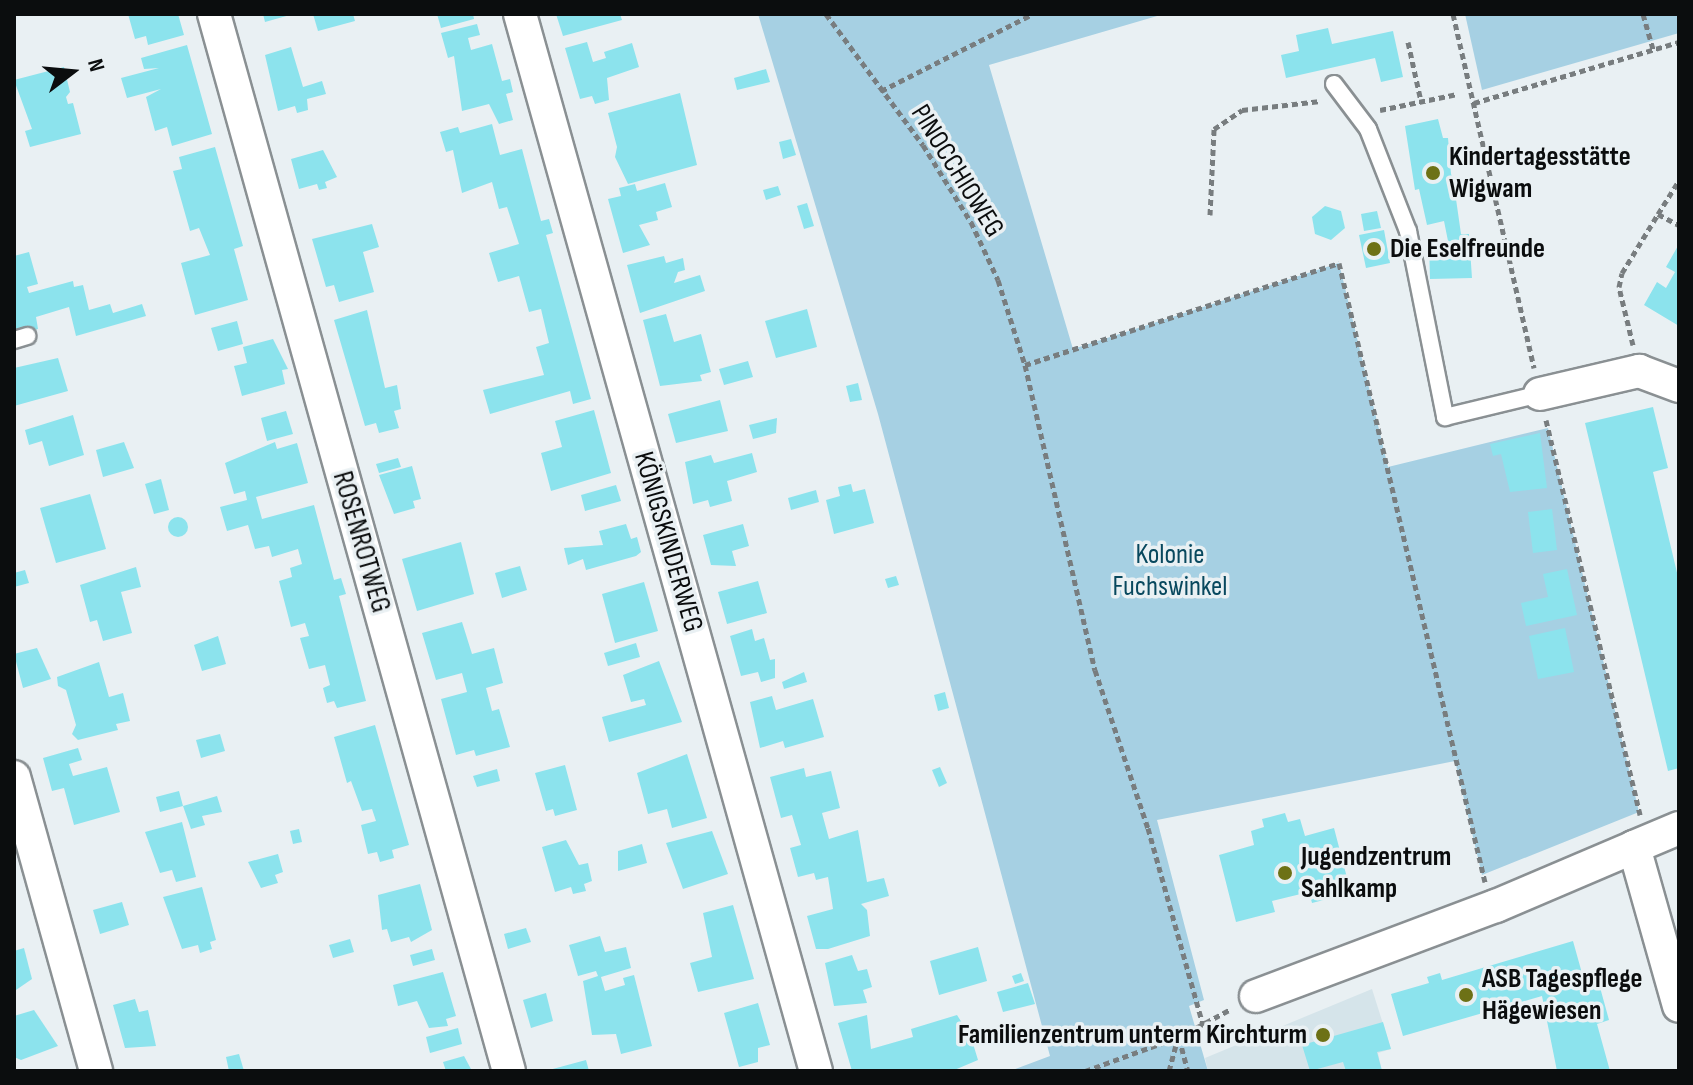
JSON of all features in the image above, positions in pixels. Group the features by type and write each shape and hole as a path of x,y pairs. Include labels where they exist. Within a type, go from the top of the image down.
{"street":[{"name":"ROSENROTWEG","path":"214,14 509,1071"},
{"name":"KÖNIGSKINDERWEG","path":"520,14 816,1071"},
{"path":"1540,394 1639,371 1679,386"},
{"path":"14,777 96,1071"},
{"path":"1256,996 1496,906 1654,838 1679,1006"}],"lane":[{"path":"1334,84 1358,115 1408,231 1445,417 1540,394"}],"path":[{"name":"PINOCCHIOWEG","path":"826,14 923,145 971,222 998,280 1025,365 1095,670 1148,828 1203,1025"},
{"path":"881,91 1033,14"},
{"path":"1453,14 1540,394 1654,838"},
{"path":"1643,14 1653,50"},
{"path":"1408,42 1421,101"},
{"path":"1474,103 1679,42"},
{"path":"1358,115 1457,94"},
{"path":"1210,215 1214,129 1226,117 1242,110 1345,98"},
{"path":"1639,371 1619,287 1622,273 1679,180"},
{"path":"1658,214 1679,225"},
{"path":"1025,365 1339,263 1482,875 1496,906"},
{"path":"1085,1071 1179,1037 1256,996"},
{"path":"1169,1071 1179,1037"},
{"path":"1179,1037 1188,1071"}],"shaded area":[{"name":"Familienzentrum unterm Kirchturm","path":"1372,989 1391,1049 1378,1053 1382,1071 1208,1071 1205,1058"}],"green space":[{"name":"Kolonie Fuchswinkel","path":"758,14 1164,14 989,65 1073,349 1339,263 1388,467 1548,428 1639,812 1482,875 1455,761 1157,820 1204,1000 1189,1006 1208,1071 1010,1071 1050,1056 878,414"},
{"path":"1465,14 1679,14 1679,33 1482,90"}],"building":[{"path":"128,14 178,14 184,35 148,45 146,36 135,39"},
{"path":"263,14 290,14 290,15 265,22"},
{"path":"313,14 353,14 355,21 318,31"},
{"path":"437,14 473,14 474,19 441,28"},
{"path":"556,14 620,14 622,20 563,36"},
{"path":"477,24 480,35 468,38 471,50 492,44 502,81 510,79 513,92 506,94 513,120 499,124 489,104 462,111 454,56 448,58 441,33"},
{"path":"1328,28 1332,44 1393,31 1403,77 1381,82 1375,58 1286,78 1281,55 1299,51 1296,35"},
{"path":"587,42 593,62 606,58 604,52 632,43 639,67 607,78 609,100 595,104 592,96 580,99 565,48"},
{"path":"187,45 212,134 172,146 167,127 155,131 146,97 161,89 127,98 121,78 159,68 144,69 141,58"},
{"path":"291,47 303,87 322,81 326,94 307,99 308,110 297,113 295,106 278,111 265,55"},
{"path":"64,67 70,92 66,97 68,104 73,103 81,134 30,147 25,131 32,129 14,80"},
{"path":"766,69 770,82 737,90 734,78"},
{"path":"680,93 697,165 628,184 615,157 617,147 608,113"},
{"path":"1438,119 1443,138 1448,138 1451,174 1461,198 1456,199 1461,234 1469,234 1472,278 1430,279 1429,242 1448,241 1444,221 1427,225 1419,189 1415,190 1405,126"},
{"path":"492,124 500,155 522,149 541,221 549,219 553,233 546,235 591,399 573,404 570,391 490,414 483,390 544,375 536,347 549,343 541,309 529,312 519,276 498,282 489,253 519,244 507,207 499,209 492,182 462,193 453,150 446,152 440,132 458,127 460,133"},
{"path":"791,139 796,155 783,159 779,142"},
{"path":"215,147 243,246 234,249 248,300 195,315 181,263 210,255 199,228 190,231 173,171 182,169 179,157"},
{"path":"323,150 337,177 325,182 327,188 319,190 317,184 299,189 291,159"},
{"path":"665,183 672,207 656,212 658,220 639,225 650,245 623,253 608,199 621,196 619,188 635,184 637,191"},
{"path":"778,186 781,195 766,200 763,190"},
{"path":"807,203 814,226 804,229 797,206"},
{"path":"1325,206 1341,211 1345,228 1331,240 1315,234 1312,217"},
{"path":"1377,211 1381,228 1364,231 1361,214"},
{"path":"372,224 379,247 363,252 374,292 339,302 334,285 326,287 312,239"},
{"path":"1384,230 1390,263 1366,268 1359,235"},
{"path":"1679,244 1679,326 1644,305 1657,282 1666,288 1675,272 1666,267"},
{"path":"29,252 38,284 27,287 29,293 73,281 74,287 83,285 89,310 110,304 113,313 142,304 146,316 76,336 69,307 36,317 38,329 14,335 14,256"},
{"path":"664,256 666,263 683,258 685,270 678,272 674,283 700,275 705,291 640,313 627,265"},
{"path":"807,309 817,347 776,358 765,321"},
{"path":"367,310 385,388 397,385 401,409 394,411 399,428 379,433 376,423 365,426 334,320"},
{"path":"666,314 674,342 701,334 711,372 700,375 702,381 660,386 643,320"},
{"path":"237,321 243,344 218,351 211,328"},
{"path":"273,339 288,369 282,370 285,384 242,396 234,366 247,363 243,347"},
{"path":"58,358 68,391 14,406 14,368"},
{"path":"748,361 753,377 724,385 719,369"},
{"path":"858,383 862,400 850,402 846,386"},
{"path":"720,400 728,431 676,443 668,414"},
{"path":"1653,407 1668,468 1653,472 1679,581 1679,768 1668,771 1585,423"},
{"path":"594,410 611,473 551,491 541,453 562,447 555,421"},
{"path":"286,411 293,434 267,441 261,418"},
{"path":"73,415 84,455 49,466 42,441 29,445 25,430"},
{"path":"777,418 776,433 753,439 749,425"},
{"path":"1540,433 1547,488 1510,492 1501,454 1493,456 1490,444"},
{"path":"124,442 134,468 103,477 96,450"},
{"path":"275,442 277,449 297,443 308,483 256,497 262,519 314,505 334,580 341,578 346,594 339,596 366,701 337,708 334,701 327,703 323,688 330,685 325,665 309,669 300,638 309,636 305,623 291,627 279,581 292,577 290,568 302,564 298,549 272,557 269,546 255,549 248,525 227,531 220,507 247,500 245,491 234,494 225,463"},
{"path":"752,453 757,472 727,481 732,501 710,507 708,500 693,504 685,462 711,455 714,463"},
{"path":"398,458 401,467 379,473 376,464"},
{"path":"412,466 421,499 413,501 415,508 394,514 379,475"},
{"path":"161,479 169,510 154,514 145,484"},
{"path":"851,484 853,492 865,489 874,523 834,534 826,500 840,496 838,487"},
{"path":"616,485 621,501 585,511 581,495"},
{"path":"816,490 819,502 791,510 788,498"},
{"path":"90,494 106,549 56,563 40,508"},
{"path":"1552,509 1557,550 1533,553 1528,512"},
{"path":"178,517 185,520 188,527 185,534 178,537 171,534 168,527 171,520"},
{"path":"626,524 631,539 637,537 641,552 636,556 586,570 583,559 568,565 564,548 603,545 599,531"},
{"path":"743,524 749,546 732,551 736,566 711,565 703,535"},
{"path":"461,542 474,594 417,611 402,559"},
{"path":"520,566 527,590 502,598 495,573"},
{"path":"136,567 141,587 121,592 132,633 103,641 97,620 90,622 80,585"},
{"path":"1567,569 1577,615 1526,626 1521,603 1548,597 1543,574"},
{"path":"25,570 29,583 14,587 14,573"},
{"path":"896,576 899,585 888,588 885,579"},
{"path":"758,581 767,613 727,624 718,592"},
{"path":"644,582 658,631 615,643 602,594"},
{"path":"462,622 472,654 494,648 503,683 486,688 492,711 499,709 510,747 476,756 474,750 456,755 441,699 467,692 462,673 436,680 422,633"},
{"path":"1565,628 1574,672 1538,679 1529,636"},
{"path":"752,629 755,641 764,638 770,660 775,659 775,678 761,682 758,672 741,676 730,636"},
{"path":"218,636 226,664 202,671 194,645"},
{"path":"636,643 640,657 608,666 604,653"},
{"path":"37,648 51,679 23,688 14,654"},
{"path":"659,661 682,722 609,742 602,717 646,705 644,699 631,702 623,675"},
{"path":"99,662 109,697 123,693 130,721 116,724 118,730 78,740 72,734 76,725 66,690 58,686 57,677"},
{"path":"804,672 807,682 784,689 782,682"},
{"path":"945,692 949,708 938,711 934,695"},
{"path":"772,696 776,710 813,699 824,737 785,748 783,741 760,748 750,702"},
{"path":"375,725 409,845 392,850 394,858 380,862 377,852 368,854 361,825 376,821 372,809 362,811 351,781 347,783 334,737"},
{"path":"220,734 225,751 201,758 196,740"},
{"path":"78,748 82,760 69,764 73,776 107,767 120,812 74,825 64,788 52,791 43,758"},
{"path":"687,754 707,818 672,828 667,809 648,814 637,773"},
{"path":"565,765 577,810 555,816 553,809 546,811 535,773"},
{"path":"940,767 947,783 939,787 932,770"},
{"path":"804,768 806,777 831,771 840,808 822,813 829,839 858,830 867,882 884,878 889,896 861,904 867,910 870,936 828,949 816,949 807,916 833,909 828,877 816,880 814,873 798,877 790,848 801,845 792,815 781,818 770,777"},
{"path":"497,769 500,781 477,787 473,776"},
{"path":"179,791 183,806 160,812 156,797"},
{"path":"217,796 222,812 202,816 205,825 191,829 183,806"},
{"name":"Jugendzentrum Sahlkamp","path":"1285,813 1288,822 1300,819 1305,836 1334,828 1351,893 1312,903 1309,892 1272,901 1275,912 1236,922 1219,855 1254,845 1251,831 1264,827 1262,819"},
{"path":"182,822 196,877 176,882 172,870 160,873 145,832"},
{"path":"299,829 302,842 293,844 290,831"},
{"path":"712,831 728,874 683,889 666,843"},
{"path":"566,840 579,865 588,863 592,881 584,884 586,891 573,894 571,887 555,892 542,847"},
{"path":"642,844 647,863 618,871 618,851"},
{"path":"278,854 283,872 275,875 278,883 261,888 248,862"},
{"path":"420,884 432,930 411,942 409,937 391,942 387,929 382,930 378,895"},
{"path":"202,887 216,940 210,942 212,949 200,953 198,945 182,949 163,897"},
{"path":"122,902 129,925 100,934 93,910"},
{"path":"733,905 754,979 698,992 690,963 712,957 703,913"},
{"path":"526,928 531,942 508,949 504,934"},
{"path":"600,936 605,952 626,947 631,968 601,977 605,991 625,985 623,978 634,975 652,1046 621,1054 616,1034 592,1035 583,981 598,976 596,971 578,976 569,945"},
{"path":"350,939 354,952 333,958 329,945"},
{"path":"1573,941 1585,984 1598,980 1609,1020 1597,1024 1610,1071 1557,1071 1542,996 1403,1036 1391,994 1429,983 1427,977 1440,973 1442,980"},
{"path":"978,947 987,981 939,995 930,961"},
{"path":"24,948 32,979 16,990 14,951"},
{"path":"432,949 435,960 413,966 410,955"},
{"path":"852,955 858,971 867,969 872,987 863,990 867,1003 834,1006 825,963"},
{"path":"443,972 456,1016 446,1019 448,1026 429,1028 417,1001 398,1006 393,985"},
{"path":"1021,973 1024,981 1015,984 1012,976"},
{"path":"1028,983 1035,1004 1003,1012 997,992"},
{"path":"546,993 553,1021 531,1028 523,1000"},
{"path":"135,999 139,1012 148,1010 156,1046 125,1048 113,1005"},
{"path":"758,1003 770,1045 758,1048 758,1062 739,1067 724,1013"},
{"path":"34,1010 58,1046 21,1060 14,1057 14,1016"},
{"path":"867,1015 871,1049 913,1037 911,1029 957,1015 971,1037 978,1060 952,1071 852,1071 838,1023"},
{"path":"1383,1022 1391,1049 1377,1052 1382,1071 1346,1071 1343,1062 1310,1071 1302,1045"},
{"path":"458,1028 462,1044 430,1053 426,1037"},
{"path":"239,1054 244,1071 229,1071 226,1057"},
{"path":"464,1056 472,1071 446,1071 443,1062"},
{"path":"586,1060 589,1071 549,1071 549,1070"}],"place":[{"name":"Kindertagesstätte Wigwam","path":"1433,173"},
{"name":"Die Eselfreunde","path":"1374,249"},
{"name":"Jugendzentrum Sahlkamp","path":"1285,873"},
{"name":"ASB Tagespflege Hägewiesen","path":"1466,995"},
{"name":"Familienzentrum unterm Kirchturm","path":"1323,1035"}]}
